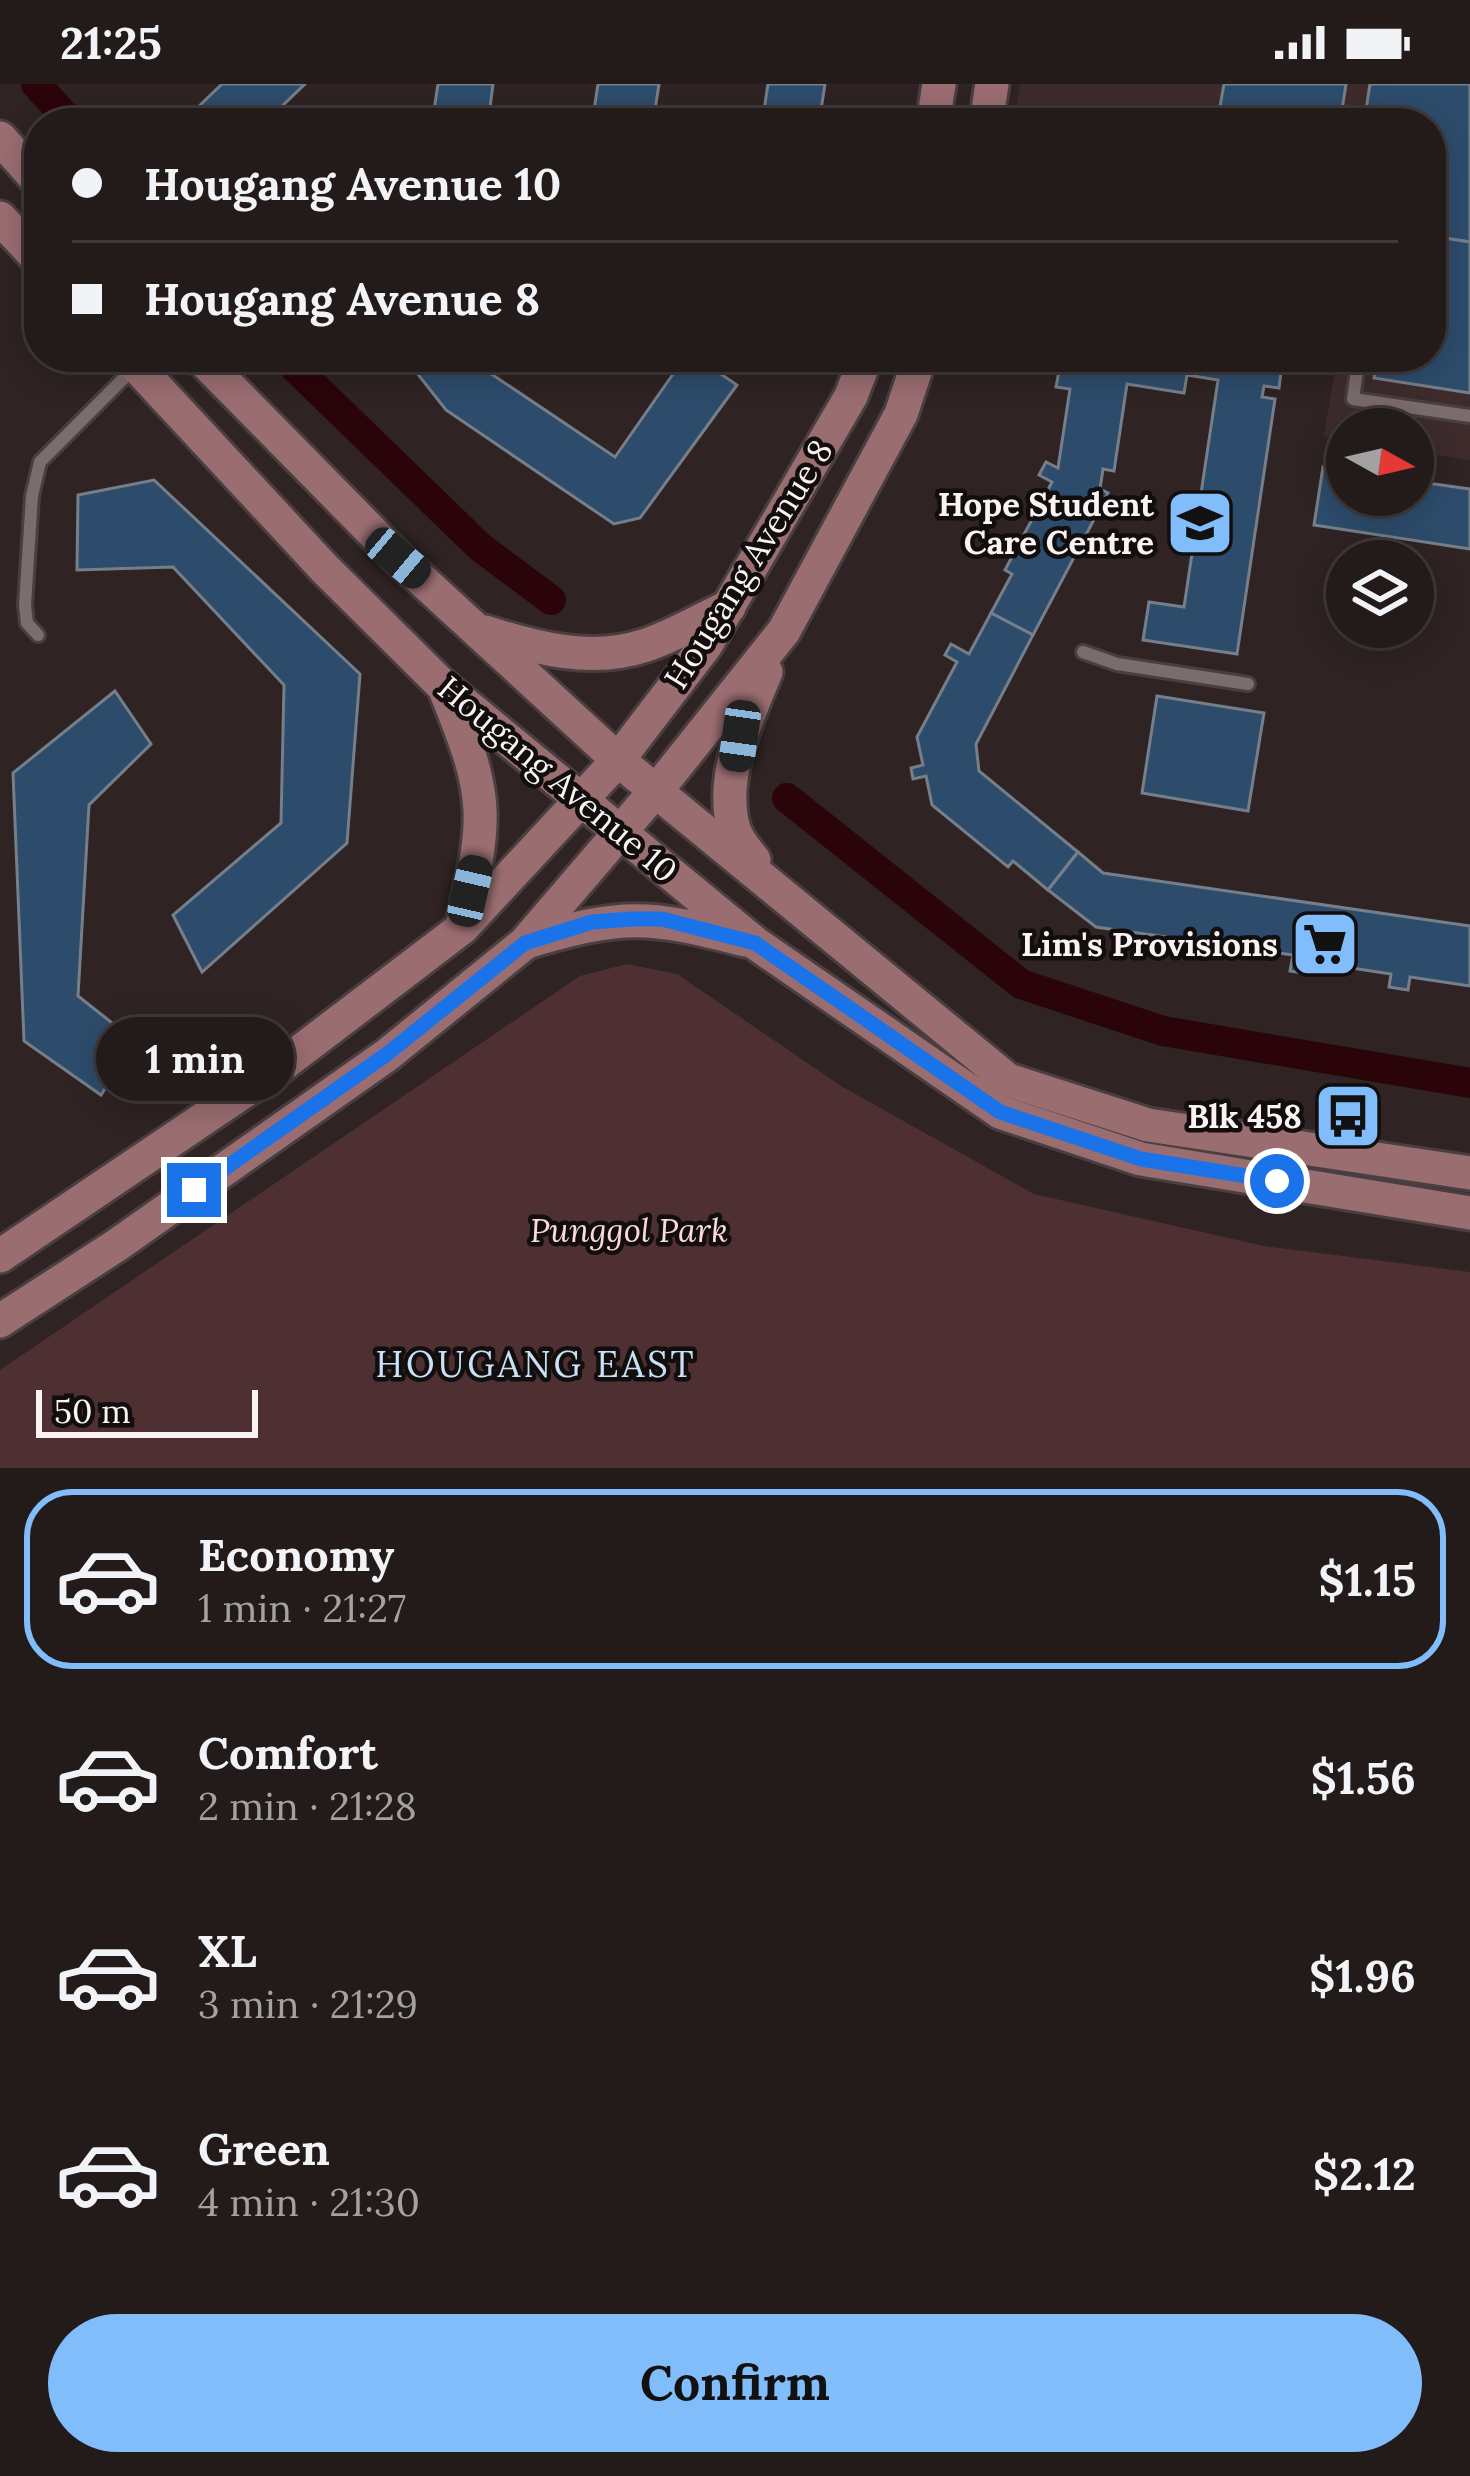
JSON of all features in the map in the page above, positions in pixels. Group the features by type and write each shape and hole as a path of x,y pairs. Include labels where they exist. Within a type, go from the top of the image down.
{"main road":[{"path":"0,138 24,165"},
{"path":"0,218 24,244"},
{"name":"Hougang Avenue 10","path":"147,372 325,569 443,686 755,943 1000,1112 1141,1159 1470,1213"},
{"name":"Hougang Avenue 10","path":"215,372 398,558 618,760 1008,1080 1148,1125 1470,1173"},
{"name":"Hougang Avenue 8","path":"0,1256 273,1072 462,928 618,760 706,645 851,396 860,372"},
{"name":"Hougang Avenue 8","path":"0,1321 117,1245 387,1054 525,943 784,631 902,414 915,372"},
{"path":"475,629 538,649 598,654 643,646 729,607"},
{"path":"773,886 734,832 730,805 740,736 784,631"},
{"path":"443,686 475,763 484,806 462,928"},
{"path":"525,943 592,922 662,919 755,943"}],"lane":[{"path":"38,634 27,622 25,605 32,496 40,462 125,372"},
{"path":"1357,372 1353,399 1470,416"},
{"path":"1083,652 1117,664 1248,684"}],"shaded area":[{"path":"1020,84 1470,84 1470,460 1434,454 1434,408 1329,408 1335,372 1446,372 1446,108 1016,108"}],"green space":[{"name":"Punggol Park","path":"627,964 677,974 841,1086 1034,1194 1264,1246 1470,1272 1470,1468 0,1468 0,1370 580,976"}],"building":[{"path":"222,84 305,84 280,108 198,107"},
{"path":"438,84 493,84 490,108 434,108"},
{"path":"598,84 659,84 655,108 594,108"},
{"path":"768,84 825,84 821,108 764,108"},
{"path":"1224,84 1346,84 1342,108 1220,108"},
{"path":"1370,84 1470,84 1470,242 1446,238 1446,108 1366,108"},
{"path":"1446,238 1470,242 1470,393 1374,378 1375,372 1446,372"},
{"path":"416,372 488,372 615,457 674,372 718,372 737,385 640,518 614,524 446,410"},
{"path":"1059,372 1188,372 1184,393 1127,384 1114,471 1103,469 1100,489 1108,493 1033,635 991,613 1012,574 1005,570 1052,482 1039,475 1046,462 1058,468 1070,389 1056,387"},
{"path":"1281,372 1279,388 1264,386 1262,397 1275,399 1237,654 1143,640 1149,602 1184,607 1218,380 1187,375"},
{"path":"1323,467 1326,516 1434,516 1434,484 1470,489 1470,549 1314,525"},
{"path":"154,480 360,674 347,843 202,972 173,915 281,823 284,685 173,567 77,570 78,495"},
{"path":"991,613 1033,635 976,744 979,771 1078,852 1048,890 1013,861 1008,867 932,805 926,776 913,779 911,768 923,765 917,737 957,662 945,655 951,644 969,654"},
{"path":"115,691 151,744 89,805 78,996 135,1041 101,1095 24,1041 13,773"},
{"path":"1157,696 1264,713 1248,811 1142,793"},
{"path":"1078,852 1103,873 1470,926 1470,986 1410,977 1408,990 1389,987 1391,974 1312,962 1310,974 1290,971 1293,955 1096,927 1048,890"}],"waterway":[{"path":"36,84 58,108"},
{"path":"299,372 480,547 551,600"},
{"path":"787,798 1021,984 1163,1031 1470,1083"}],"place":[{"name":"Hope Student Care Centre","path":"1200,523"},
{"name":"Lim's Provisions","path":"1325,944"},
{"name":"Blk 458","path":"1348,1116"}],"district":[{"name":"HOUGANG EAST","path":"536,1364"}],"route":[{"path":"194,1190 387,1054 525,943 592,922 632,919 662,919 755,943 1000,1112 1141,1159 1277,1181"}]}
